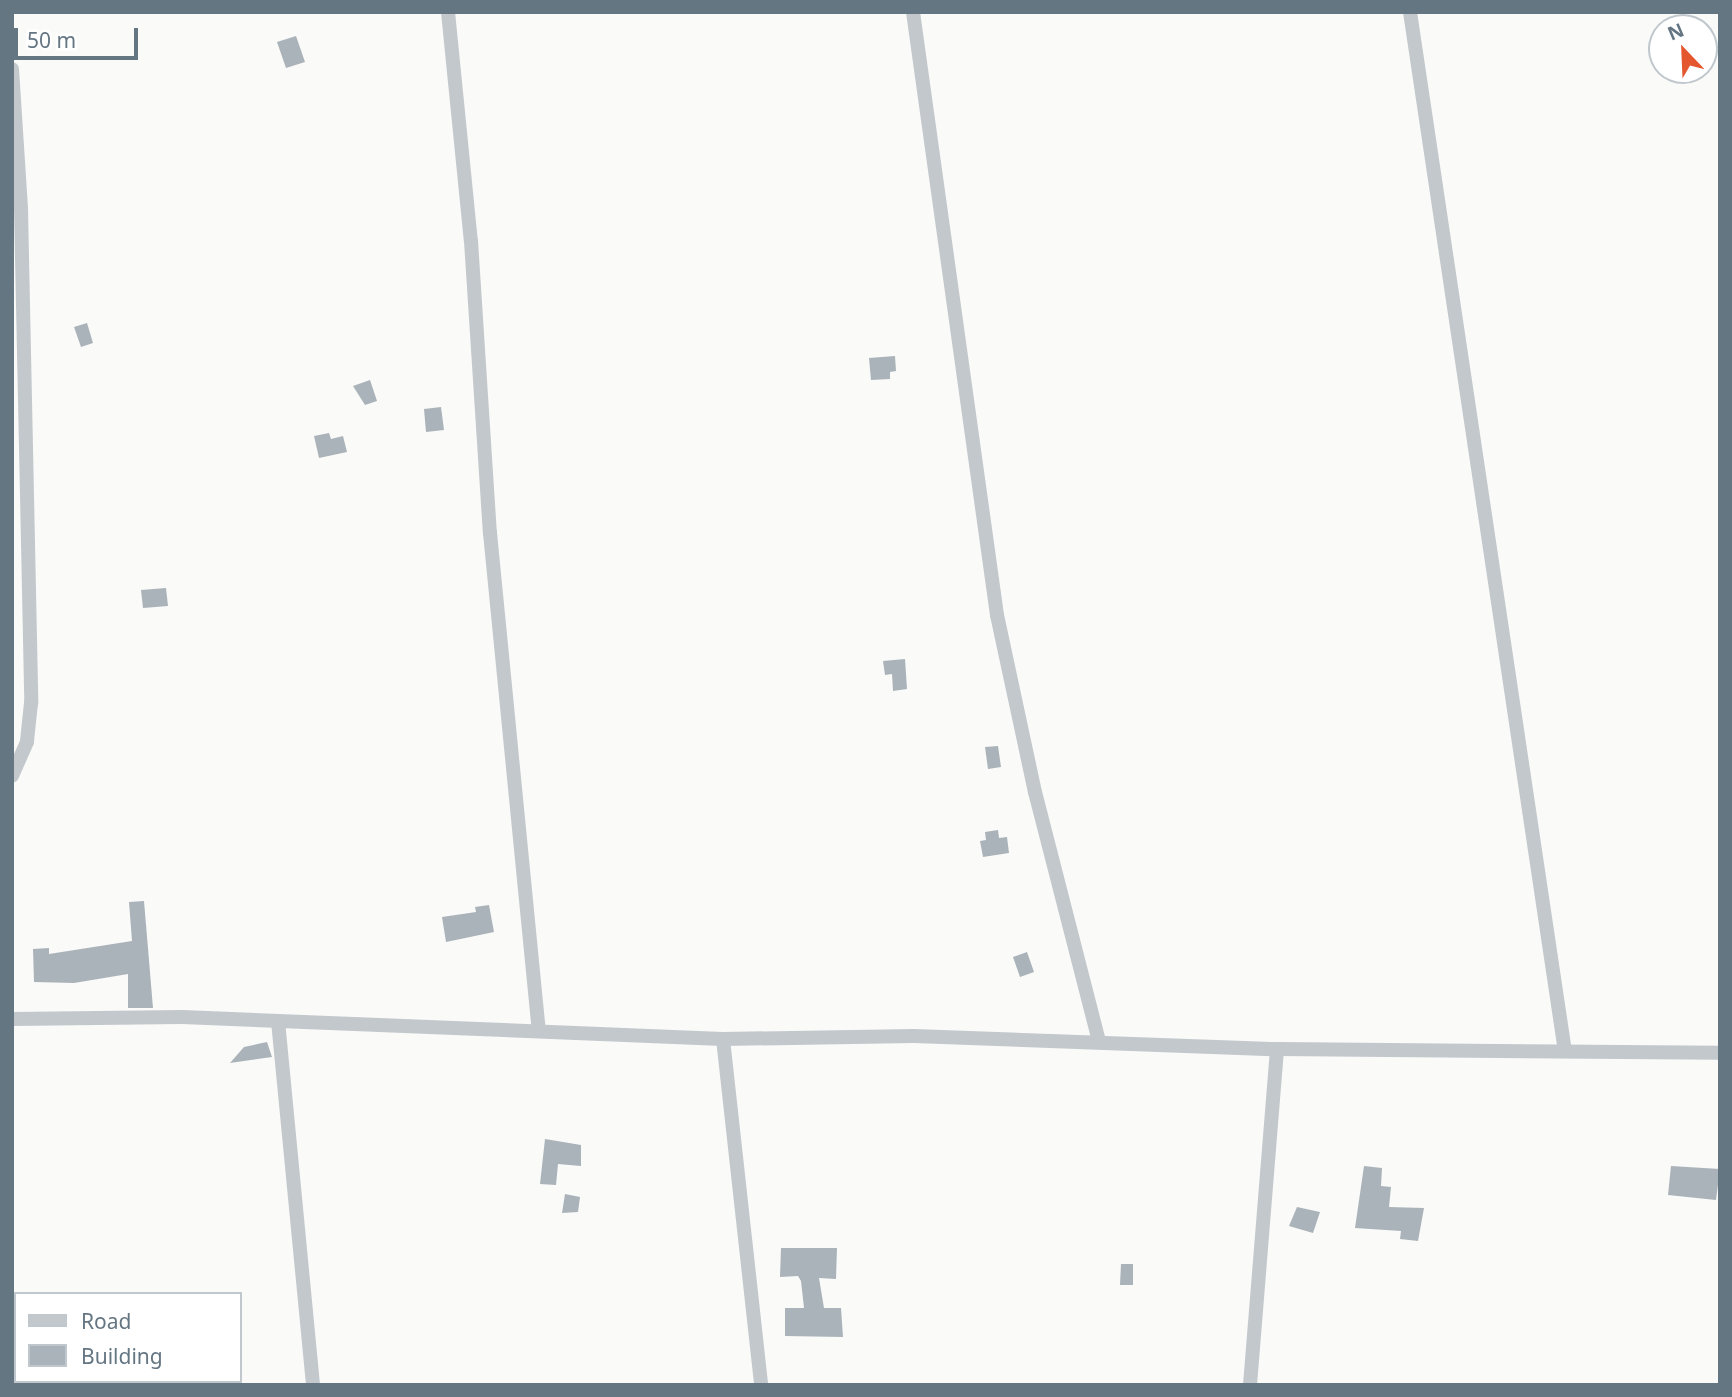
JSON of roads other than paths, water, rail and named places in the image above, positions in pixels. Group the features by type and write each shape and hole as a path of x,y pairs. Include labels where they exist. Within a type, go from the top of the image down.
{"street":[{"path":"448,12 471,241 491,533 539,1030"},
{"path":"913,12 992,592 1020,727 1099,1042"},
{"path":"1410,12 1564,1051"},
{"path":"12,69 21,209 31,703 27,743 12,776"},
{"path":"12,1019 278,1021 723,1039 914,1036 1277,1049 1720,1053"},
{"path":"278,1021 313,1385"},
{"path":"723,1039 761,1385"},
{"path":"1250,1385 1277,1049"}]}
